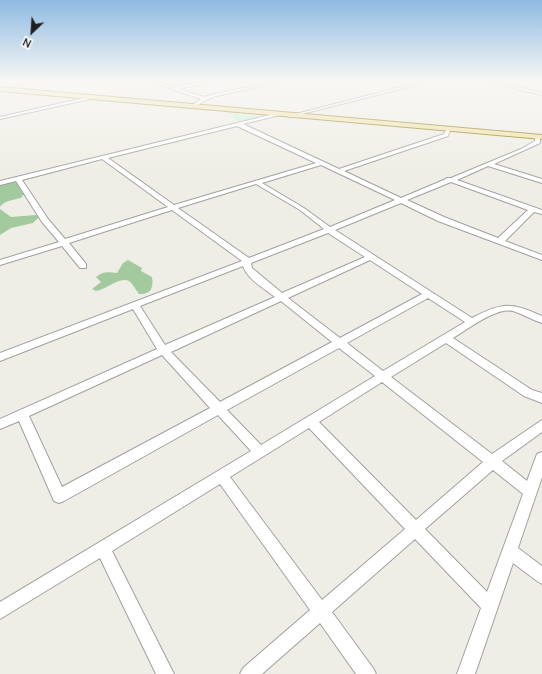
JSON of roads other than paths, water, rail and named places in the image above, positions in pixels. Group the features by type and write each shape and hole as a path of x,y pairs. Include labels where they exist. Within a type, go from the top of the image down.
{"main road":[{"path":"247,111 539,137"}],"street":[{"path":"0,118 29,111"},
{"path":"290,116 308,111"},
{"path":"0,183 278,114"},
{"path":"238,124 441,219 542,258"},
{"path":"338,171 446,135 449,129"},
{"path":"0,357 246,260 329,230 449,179 535,145 538,142 539,137"},
{"path":"103,157 246,260 248,269 259,280 492,463 530,491"},
{"path":"0,263 174,207 321,163"},
{"path":"487,164 542,181"},
{"path":"18,179 46,220 83,266"},
{"path":"449,179 542,212"},
{"path":"257,182 302,209 329,230 472,322"},
{"path":"499,242 533,209"},
{"path":"0,424 371,257"},
{"path":"22,414 59,496 429,294"},
{"path":"135,305 163,350 259,452"},
{"path":"0,611 472,322 506,306 542,320"},
{"path":"446,338 528,393 542,398"},
{"path":"310,421 489,605"},
{"path":"249,674 492,463 542,425"},
{"path":"466,674 489,605 542,458"},
{"path":"221,475 367,674"},
{"path":"103,548 165,674"},
{"path":"509,550 542,576"}]}
